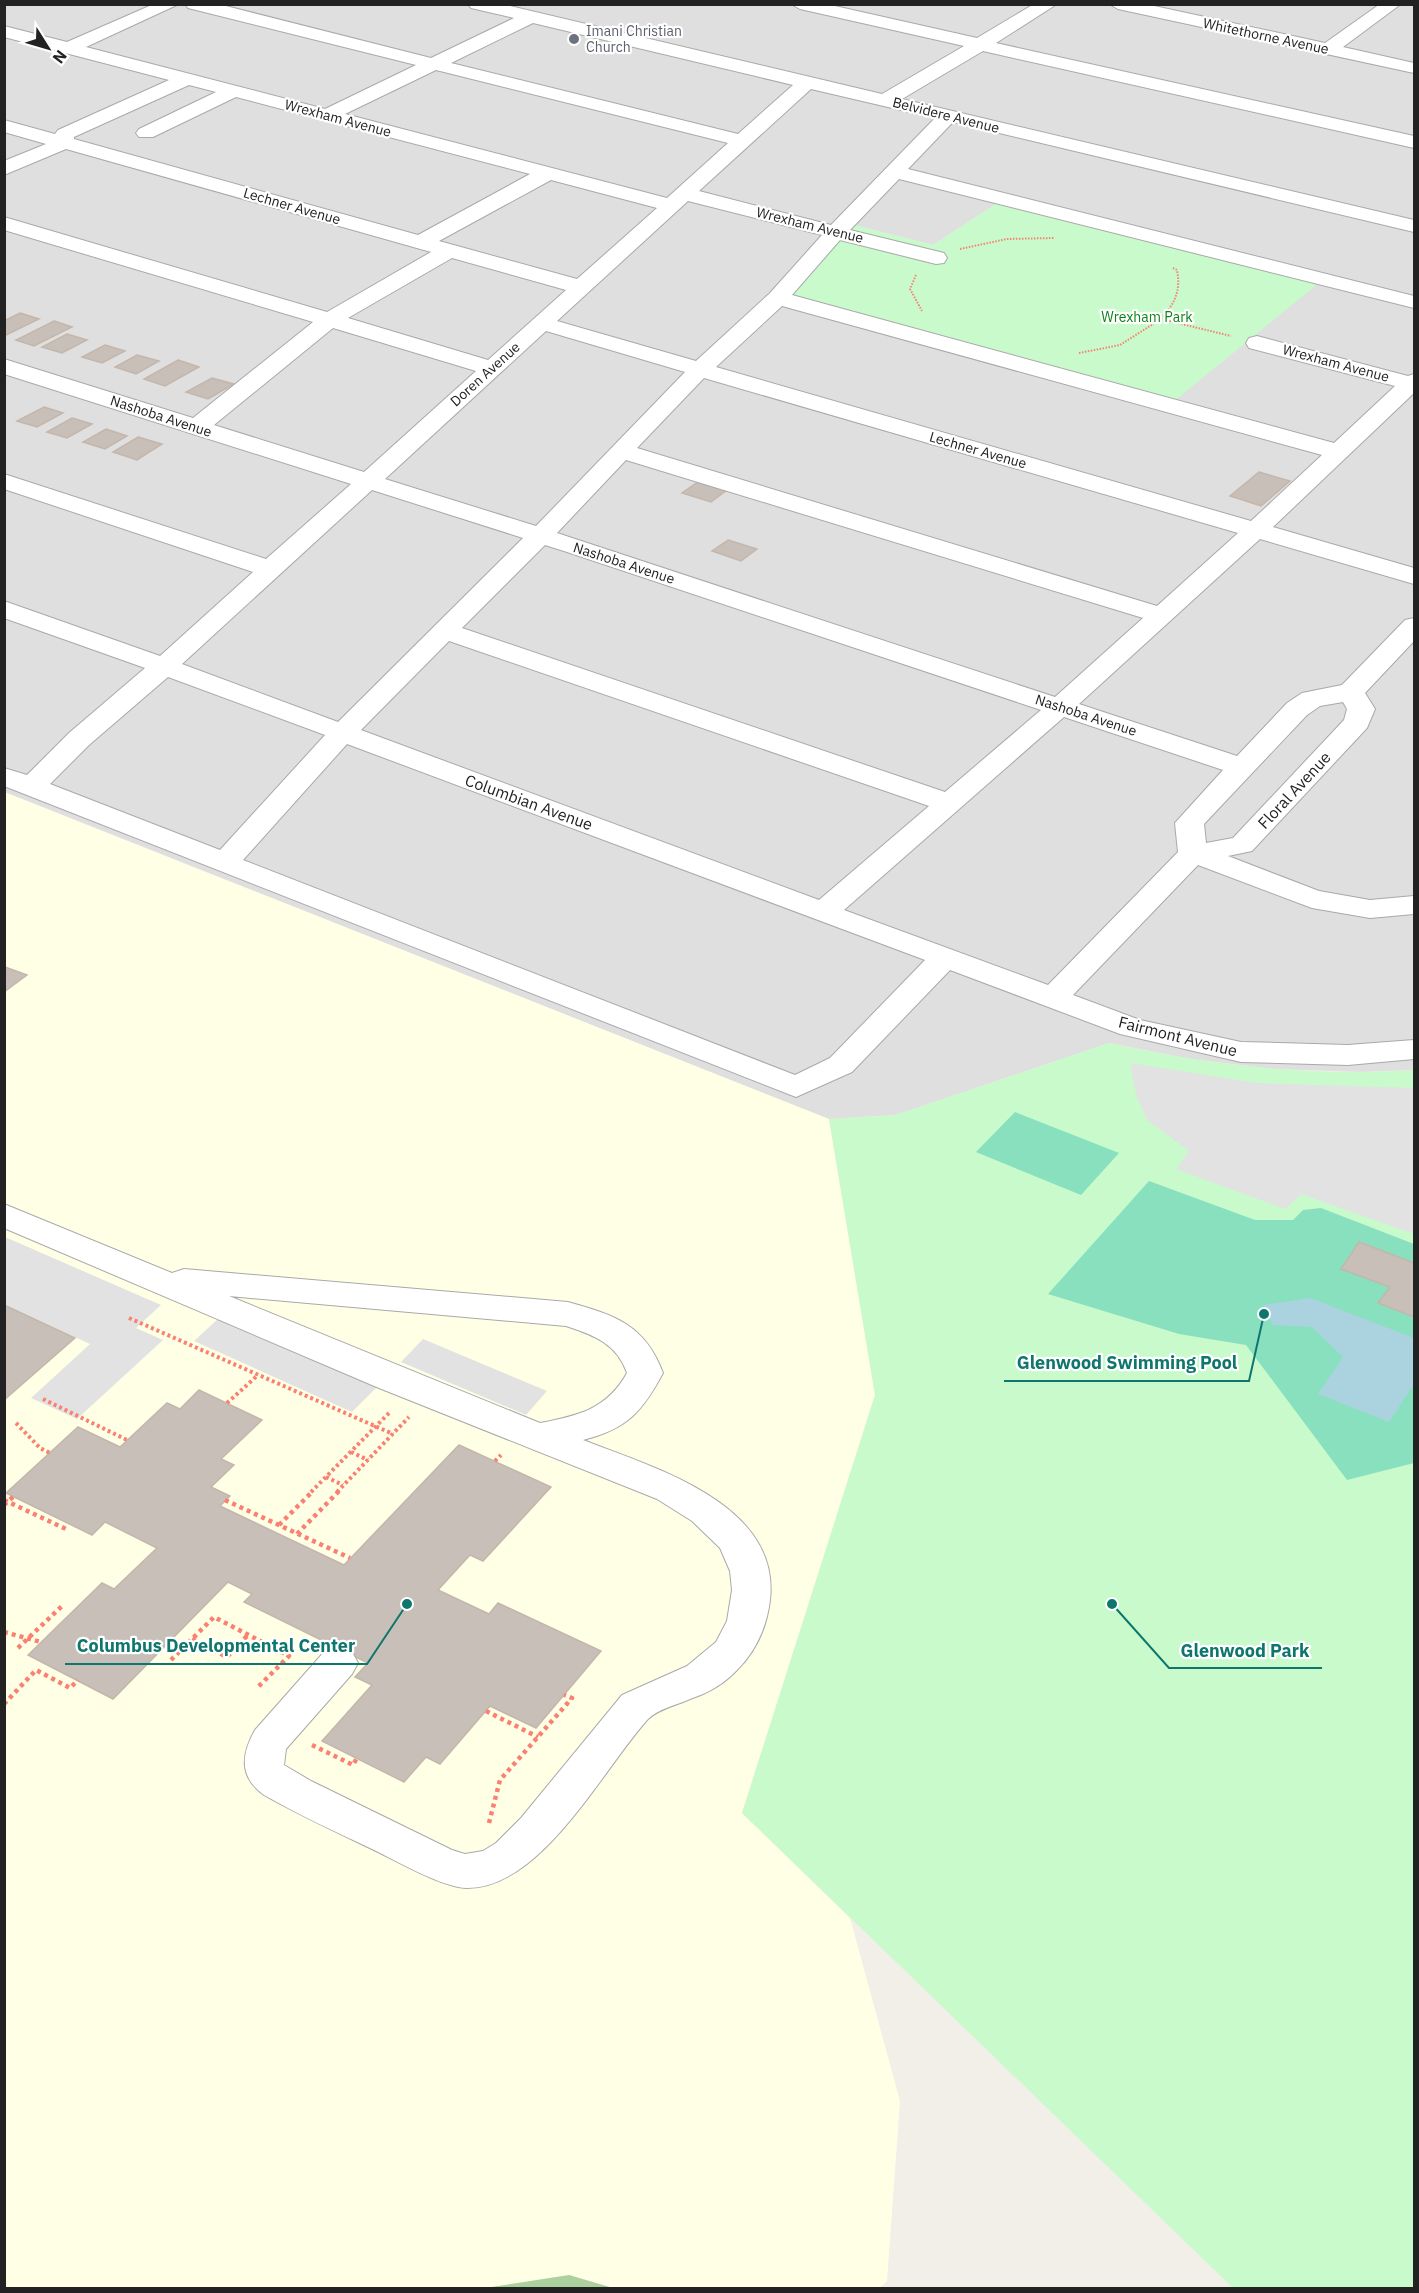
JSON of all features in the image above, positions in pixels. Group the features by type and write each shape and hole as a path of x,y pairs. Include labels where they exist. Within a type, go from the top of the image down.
{"street":[{"path":"69,48 170,4"},
{"path":"195,4 742,141"},
{"name":"Belvidere Avenue","path":"477,4 1414,225"},
{"path":"800,4 1414,142"},
{"path":"886,100 1048,4"},
{"name":"Whitethorne Avenue","path":"1118,4 1414,68"},
{"path":"1329,49 1390,5 1414,10"},
{"path":"327,115 531,17"},
{"name":"Wrexham Avenue","path":"4,31 548,173 836,231 936,258"},
{"path":"4,169 64,142 64,134 187,79"},
{"name":"Doren Avenue","path":"18,781 79,739 164,666 807,82"},
{"path":"146,133 234,91"},
{"path":"225,862 342,733 540,536 700,369 778,298 836,231 896,172 948,116"},
{"name":"Lechner Avenue","path":"4,126 580,287"},
{"path":"896,172 1414,302"},
{"path":"421,242 548,173"},
{"path":"4,224 491,368"},
{"path":"197,427 328,320 450,250"},
{"path":"778,298 1339,452"},
{"name":"Lechner Avenue","path":"541,323 1414,576"},
{"name":"Wrexham Avenue","path":"1257,343 1414,383"},
{"name":"Nashoba Avenue","path":"4,366 368,480 1241,767"},
{"path":"824,912 1061,706 1414,383"},
{"path":"622,451 1161,615"},
{"path":"4,481 270,569"},
{"name":"Columbian Avenue","path":"4,609 164,666 1053,998"},
{"path":"1193,854 1189,823 1297,709 1312,699 1350,692 1414,626"},
{"path":"445,631 949,803"},
{"name":"Floral Avenue","path":"1193,854 1242,845 1357,722 1361,709 1350,692"},
{"path":"18,781 796,1088 841,1065 945,957"},
{"path":"1193,854 1312,899 1370,909 1414,905"},
{"path":"1053,998 1193,854"},
{"name":"Fairmont Avenue","path":"1053,998 1131,1027 1241,1052 1348,1055 1414,1050"},
{"path":"4,1215 422,1391 670,1489 703,1508 733,1536 750,1566 753,1595 746,1627 733,1651 708,1673 682,1686 657,1693 636,1706 536,1830 511,1855 492,1867 465,1871 438,1862 277,1783 264,1771 262,1755 279,1729 338,1663"},
{"path":"153,1278 568,1314 595,1322 632,1343 641,1358 645,1373 626,1407 585,1428 540,1436"}],"path":[{"path":"925,314 918,309 910,289 915,276 936,258 970,246 1007,239 1059,238"},
{"path":"1075,353 1120,345 1161,319 1177,303 1182,287 1177,270 1170,266"},
{"path":"1161,319 1257,343"},
{"path":"129,1318 393,1434"},
{"path":"227,1403 258,1375"},
{"path":"279,1525 375,1427 422,1391"},
{"path":"297,1534 393,1434 422,1391"},
{"path":"43,1399 127,1440"},
{"path":"16,1423 40,1448 50,1453"},
{"path":"351,1452 368,1460"},
{"path":"326,1478 344,1485"},
{"path":"6,1502 13,1497"},
{"path":"225,1500 350,1558"},
{"path":"6,1502 66,1529"},
{"path":"18,1648 64,1604"},
{"path":"171,1660 214,1617 289,1656 258,1688"},
{"path":"4,1632 41,1642"},
{"path":"192,1639 227,1657 248,1635"},
{"path":"4,1704 36,1670 70,1688 78,1680"},
{"path":"478,1869 500,1780 572,1698 564,1695"},
{"path":"486,1711 538,1737"},
{"path":"279,1729 353,1765 357,1758"}],"shaded area":[{"path":"4,5 1414,5 1414,1070 1361,1072 1275,1069 1190,1059 1109,1043 896,1115 829,1119 5,792","holes":["999,202 1173,402 854,225 933,245"]},
{"path":"4,792 829,1119 875,1395 742,1813 850,1918 900,2101 887,2281 880,2288 613,2288 569,2275 485,2288 5,2288"},
{"path":"1130,1063 1257,1083 1414,1088 1414,1234 1301,1194 1285,1209 1176,1169 1189,1151 1147,1120 1136,1095"},
{"path":"5,1237 161,1305 136,1328 163,1340 77,1419 31,1398 90,1344 5,1305"},
{"path":"220,1317 377,1387 352,1412 194,1341"},
{"path":"423,1339 547,1391 526,1415 401,1362"}],"green space":[{"name":"Wrexham Park","path":"999,202 1320,282 1173,402 786,295 854,225 933,245"},
{"path":"1109,1043 1184,1057 1261,1067 1337,1072 1414,1070 1414,2288 1233,2288 742,1813 875,1395 829,1119 896,1115"},
{"path":"1015,1112 1119,1153 1081,1195 976,1152"},
{"path":"1149,1181 1255,1220 1293,1220 1303,1210 1321,1208 1414,1244 1414,1463 1347,1480 1246,1345 1179,1334 1048,1294"},
{"path":"569,2275 613,2288 485,2288"}],"water":[{"path":"1310,1298 1414,1338 1414,1384 1389,1422 1318,1394 1343,1357 1312,1327 1273,1325 1263,1305"}],"building":[{"path":"20,313 39,319 4,336 4,321"},
{"path":"54,321 72,327 34,346 16,340"},
{"path":"67,334 87,340 62,353 42,347"},
{"path":"105,345 125,351 102,363 82,357"},
{"path":"137,355 159,361 136,374 115,367"},
{"path":"178,360 199,367 165,386 144,379"},
{"path":"212,378 234,384 208,399 186,392"},
{"path":"44,407 63,413 37,427 17,421"},
{"path":"72,418 92,424 67,438 47,432"},
{"path":"106,429 127,436 105,449 83,442"},
{"path":"138,437 162,444 137,460 113,452"},
{"path":"1259,472 1290,481 1261,506 1230,496"},
{"path":"699,481 727,490 711,502 682,493"},
{"path":"728,540 757,549 741,561 712,551"},
{"path":"4,967 27,975 4,992"},
{"path":"1359,1242 1414,1263 1414,1317 1378,1303 1390,1287 1341,1269"},
{"path":"4,1305 75,1338 4,1400"},
{"path":"199,1390 262,1420 221,1459 234,1465 211,1487 230,1496 220,1506 344,1565 459,1445 551,1487 483,1561 470,1555 438,1590 489,1614 498,1603 601,1651 536,1728 490,1706 440,1764 426,1757 404,1782 322,1741 372,1685 355,1677 368,1663 244,1602 252,1594 228,1582 113,1699 28,1655 102,1583 114,1589 157,1548 105,1522 92,1535 6,1493 78,1427 120,1447 167,1403 180,1409"}],"place":[{"name":"Imani Christian Church","path":"574,39"},
{"name":"Glenwood Swimming Pool","path":"1264,1314"},
{"name":"Columbus Developmental Center","path":"407,1604"},
{"name":"Glenwood Park","path":"1112,1604"}]}
